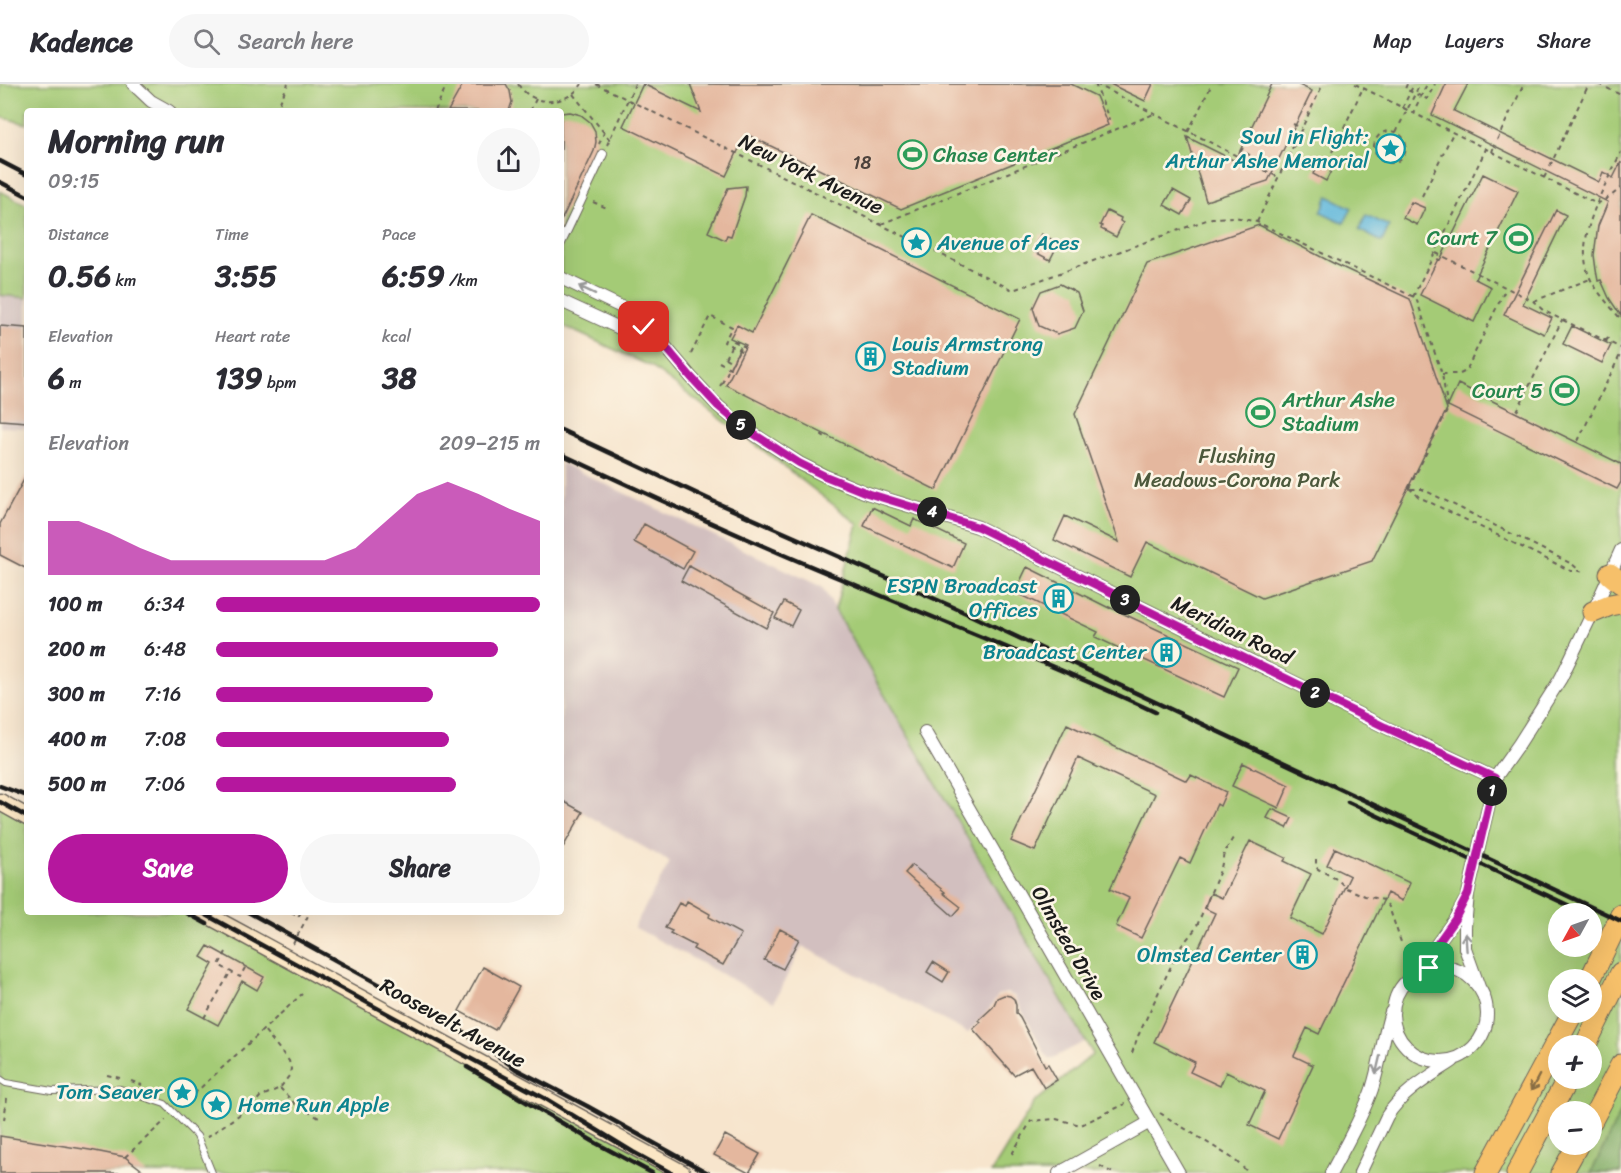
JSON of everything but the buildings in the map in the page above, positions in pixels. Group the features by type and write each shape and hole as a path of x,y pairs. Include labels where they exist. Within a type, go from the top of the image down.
{"highway":[{"path":"1593,612 1621,603"},
{"path":"1609,941 1621,908"},
{"path":"1595,969 1621,915"},
{"path":"1590,1035 1621,974"},
{"path":"1486,1173 1567,1023"},
{"path":"1602,1101 1621,1065"},
{"path":"1517,1173 1562,1089"},
{"path":"1562,1173 1572,1155"}],"main road":[{"path":"0,802 24,815"},
{"name":"Roosevelt Avenue","path":"208,915 682,1173"}],"street":[{"path":"133,84 151,102 163,108"},
{"path":"564,237 605,152"},
{"name":"Meridian Road","path":"564,279 638,315 644,327 664,345 718,406 743,427 799,463 867,493 978,527 1385,727 1495,778"},
{"path":"564,302 628,332 644,327"},
{"path":"1359,1173 1393,1108 1412,1089 1474,1047 1484,1032 1487,1012 1483,994 1465,948 1465,927 1468,894 1495,778 1561,678 1593,612 1616,579 1621,550"},
{"name":"Olmsted Drive","path":"925,732 1179,1173"},
{"path":"1331,1173 1366,1105 1386,1028 1399,990 1417,972 1455,919 1468,894"},
{"path":"1417,972 1438,966 1454,969 1468,976 1479,987"},
{"path":"1393,1008 1395,1030 1409,1050 1434,1061 1454,1060"},
{"path":"1059,1173 1150,1122"}],"lane":[{"path":"0,1079 6,1083 52,1091 120,1089 165,1104 196,1136 212,1173"}],"path":[{"path":"277,108 288,84"},
{"path":"436,108 447,85 441,84"},
{"path":"518,84 528,95 544,102 564,99 577,91 582,84"},
{"name":"New York Avenue","path":"596,84 1013,290 1212,218 1235,217 1257,222"},
{"path":"605,152 635,84"},
{"path":"1095,84 1278,177"},
{"path":"1095,84 1109,119 1106,121"},
{"path":"1188,132 1212,84"},
{"path":"1323,84 1257,222 1333,261 1416,298 1442,374 1448,409 1409,488"},
{"path":"1355,84 1597,204"},
{"path":"1407,84 1405,89 1427,99 1435,84"},
{"path":"1403,108 1414,84"},
{"path":"1396,132 1420,84"},
{"path":"1413,113 1427,84"},
{"path":"1497,140 1524,84"},
{"path":"1550,166 1589,84"},
{"path":"1599,84 1621,95"},
{"path":"1332,152 1363,88"},
{"path":"573,94 610,140"},
{"path":"532,108 536,99"},
{"path":"879,224 1154,114"},
{"path":"1293,124 1302,128"},
{"path":"1388,131 1396,132 1405,140 1404,155 1397,161 1384,161 1376,153 1376,139 1388,131"},
{"path":"1422,196 1453,133"},
{"path":"1492,152 1494,146"},
{"path":"1243,148 1241,151 1254,157 1251,163"},
{"path":"1413,297 1486,149"},
{"path":"1619,317 1590,279 1585,262 1585,246 1588,228 1597,204 1621,152"},
{"path":"1544,178 1547,172"},
{"path":"1597,204 1621,188"},
{"path":"598,204 607,208"},
{"path":"1436,253 1533,301 1544,311 1621,348"},
{"path":"1533,301 1590,279"},
{"path":"1442,374 1460,374 1466,371 1506,288"},
{"path":"691,354 710,316 732,327 724,342 741,351 730,368 719,362"},
{"path":"1517,411 1562,320"},
{"path":"1605,340 1611,336"},
{"path":"734,341 744,346 740,345 732,362 725,358 734,341"},
{"path":"721,384 744,346"},
{"path":"1578,441 1621,353"},
{"path":"823,434 829,439"},
{"path":"1409,488 1419,497 1571,571 1586,573"},
{"path":"1409,488 1422,489 1572,564 1580,571"},
{"path":"1132,1053 1179,949 1196,928 1221,868 1224,853 1236,836"},
{"path":"1316,859 1318,869 1338,880 1346,888 1365,896 1384,900 1389,907 1402,945"},
{"path":"288,952 308,915"},
{"path":"226,952 219,965 240,977 247,964"},
{"path":"204,1018 231,971"},
{"path":"125,1157 302,994"},
{"path":"206,1138 252,1106 260,1097 280,1088 289,1076 291,1070 289,1061 264,1030"},
{"path":"280,1088 295,1104 319,1118"},
{"path":"4,1120 7,1098"},
{"path":"1012,1154 1031,1121 1056,1119 1081,1125 1130,1102"},
{"path":"1155,1110 1232,1158 1249,1173"}],"shaded area":[{"path":"0,295 24,298 24,428 0,427"},
{"path":"564,464 822,587 1086,1041 1049,1060 1014,996 1007,993 998,995 991,1007 968,1033 802,946 774,1002 634,927 670,862 564,802"}],"green space":[{"name":"Flushing Meadows-Corona Park","path":"0,84 1621,84 1621,1173 991,1173 1034,1103 1093,1054 835,610 858,524 650,366 564,326 564,108 24,108 24,123 0,117"},
{"path":"0,191 24,203 24,298 0,295"},
{"path":"0,802 24,815 24,915 208,915 682,1173 0,1173"},
{"path":"1621,1111 1621,1173 1591,1173 1600,1155 1602,1155 1602,1150"}],"water":[{"path":"1328,196 1352,208 1344,223 1321,212"},
{"path":"1366,215 1389,226 1382,242 1359,230"}],"railway":[{"path":"0,161 24,173"},
{"path":"0,182 24,194"},
{"path":"564,431 717,503 951,606 1621,921"},
{"path":"564,455 778,552 1155,712"},
{"path":"0,786 24,795"},
{"path":"0,802 24,815"},
{"path":"1348,802 1563,903"},
{"path":"190,915 207,924"},
{"path":"206,915 546,1099 671,1173"},
{"path":"253,915 451,1024 516,1069 708,1173"},
{"path":"467,1067 596,1143 652,1173"}],"place":[{"name":"Soul in Flight: Arthur Ashe Memorial","path":"1390,149"},
{"name":"Chase Center","path":"912,155"},
{"name":"Court 7","path":"1518,238"},
{"name":"Avenue of Aces","path":"916,243"},
{"name":"Louis Armstrong Stadium","path":"871,356"},
{"name":"Court 5","path":"1564,391"},
{"name":"Arthur Ashe Stadium","path":"1261,412"},
{"name":"ESPN Broadcast Offices","path":"1059,598"},
{"name":"Broadcast Center","path":"1167,652"},
{"name":"Olmsted Center","path":"1302,955"},
{"name":"Tom Seaver","path":"183,1092"},
{"name":"Home Run Apple","path":"217,1105"}],"route":[{"path":"644,327 664,345 718,406 743,427 799,463 867,493 978,527 1385,727 1495,778 1468,894 1455,919 1417,972 1429,968"}]}
